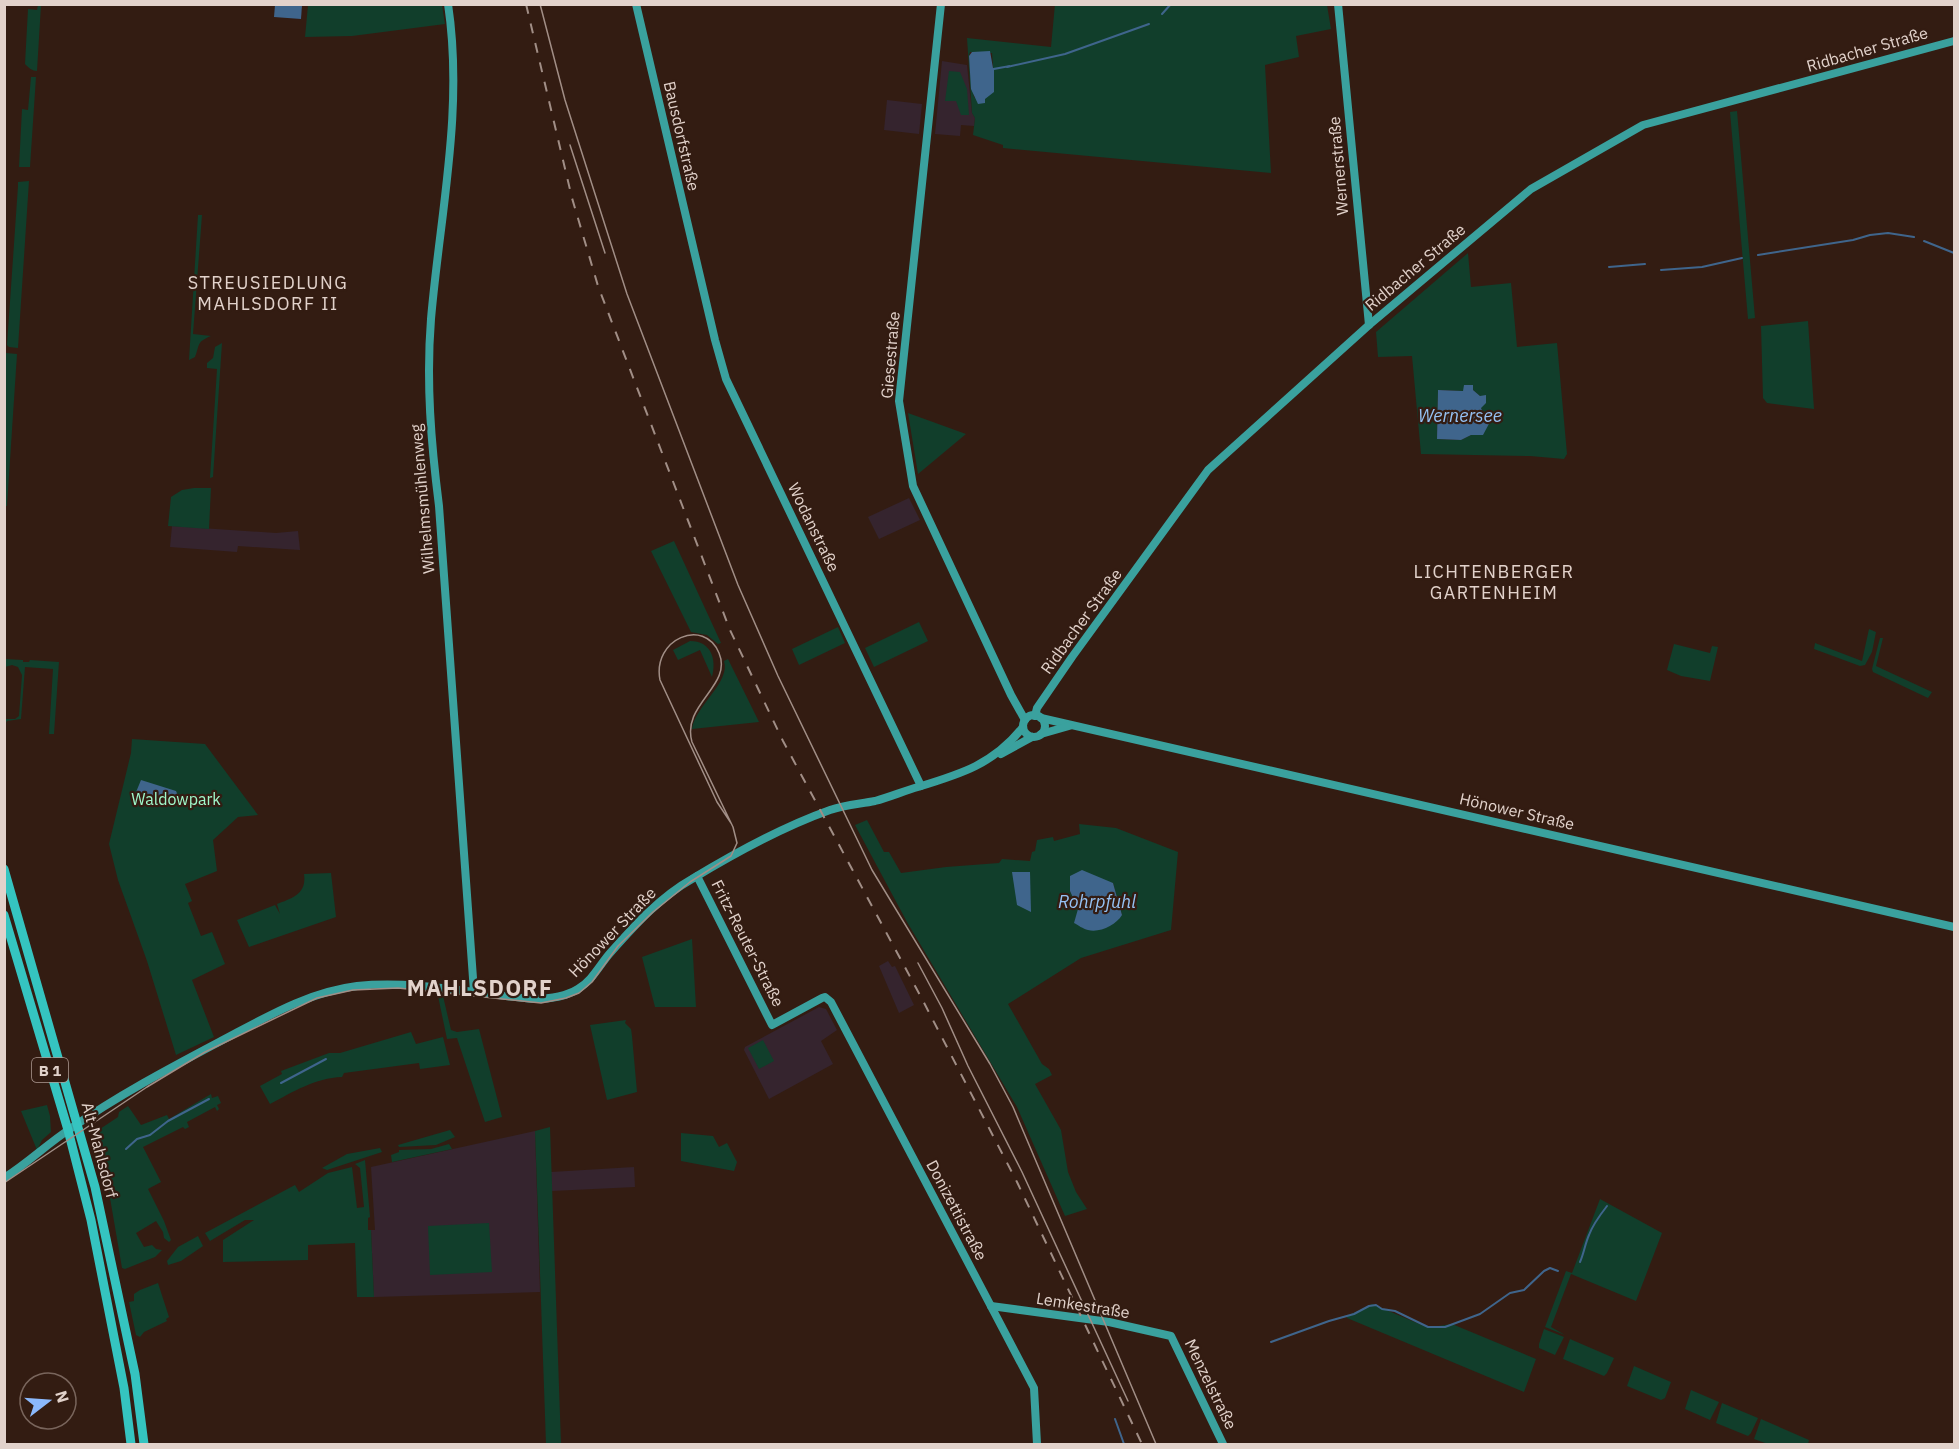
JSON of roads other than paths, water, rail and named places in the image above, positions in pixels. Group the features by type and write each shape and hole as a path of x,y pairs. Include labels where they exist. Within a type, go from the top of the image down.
{"main road":[{"name":"Alt-Mahlsdorf","path":"4,869 99,1203 135,1374 144,1444"},
{"name":"Alt-Mahlsdorf","path":"4,915 68,1130 99,1261 124,1388 131,1444"}],"street":[{"name":"Wilhelmsmühlenweg","path":"448,4 453,44 454,104 431,320 429,387 474,992"},
{"name":"Bausdorfstraße","path":"636,4 699,274"},
{"name":"Giesestraße","path":"941,4 899,401 913,486 1011,695 1026,733 1036,736"},
{"name":"Wernerstraße","path":"1338,4 1369,325"},
{"name":"Ridbacher Straße","path":"1038,717 1037,708 1072,657 1208,470 1369,325 1531,189 1643,125 1954,41"},
{"name":"Wodanstraße","path":"699,274 726,379 921,786"},
{"name":"Hönower Straße","path":"1038,717 1954,927"},
{"path":"1024,724 1038,717 1044,727 1036,736"},
{"name":"Hönower Straße","path":"992,758 1004,749 1024,724"},
{"name":"Hönower Straße","path":"4,1178 27,1164 78,1123 135,1088 314,995 352,987 383,985 421,986 543,999 577,990 594,974 609,954 648,912 697,876 784,829 838,808 874,801 960,774 1036,736 1073,725"},
{"name":"Fritz-Reuter-Straße","path":"697,876 772,1025 825,997"},
{"name":"Donizettistraße","path":"825,997 831,1002 1034,1388 1037,1444"},
{"name":"Lemkestraße","path":"991,1306 1109,1322 1171,1336"},
{"name":"Menzelstraße","path":"1171,1336 1223,1444"}],"water":[{"path":"275,5 302,5 301,19 274,17"},
{"path":"990,51 993,68 1010,65 1010,67 994,70 994,92 985,99 985,103 978,104 971,89 969,56 972,52"},
{"name":"Wernersee","path":"1464,385 1473,385 1473,390 1480,396 1486,395 1486,403 1481,408 1485,417 1491,420 1483,435 1471,435 1461,440 1437,439 1438,390 1463,391"},
{"path":"141,780 176,791 180,800 174,802 165,797 159,803 152,805 137,801 134,797"},
{"name":"Rohrpfuhl","path":"1082,870 1113,883 1122,915 1107,927 1093,931 1074,923 1078,909 1070,891 1070,876"},
{"path":"1012,872 1030,872 1031,912 1017,905"}],"waterway":[{"path":"1162,14 1171,4"},
{"path":"1007,67 1065,54 1149,24"},
{"path":"1758,255 1853,240 1870,235 1888,233 1914,237"},
{"path":"1924,241 1954,253"},
{"path":"1661,270 1702,267 1742,258"},
{"path":"1609,267 1645,264"},
{"path":"281,1083 326,1059"},
{"path":"126,1149 137,1139 150,1135 168,1121 209,1099"},
{"path":"1580,1262 1591,1231 1607,1206"},
{"path":"1271,1342 1376,1305 1382,1309 1395,1311 1428,1327 1445,1327 1480,1314 1510,1293 1524,1290 1550,1268 1558,1271"},
{"path":"1115,1419 1124,1444"}],"tram line":[{"path":"540,4 565,100 627,294 738,585 778,676 872,870 990,1064 1013,1107 1156,1444"},
{"path":"570,145 605,253"},
{"path":"4,1183 147,1087 205,1052 317,998 353,990 398,988 541,1003 579,993 592,982 618,946 653,912 690,882 731,856 737,843 733,827 692,742 691,729 694,717 714,686 721,665 719,653 712,642 702,636 692,635 671,644 664,653 660,666 660,680 717,802 731,823"},
{"path":"918,963 1022,1172 1128,1401"}],"railway":[{"path":"526,4 572,198 598,286 730,630 783,741 921,997 1017,1182 1142,1444"}],"district":[{"name":"STREUSIEDLUNG MAHLSDORF II","path":"268,292"},
{"name":"LICHTENBERGER GARTENHEIM","path":"1494,581"},
{"name":"MAHLSDORF","path":"480,987"}],"park label":[{"name":"Waldowpark","path":"176,799"}]}
